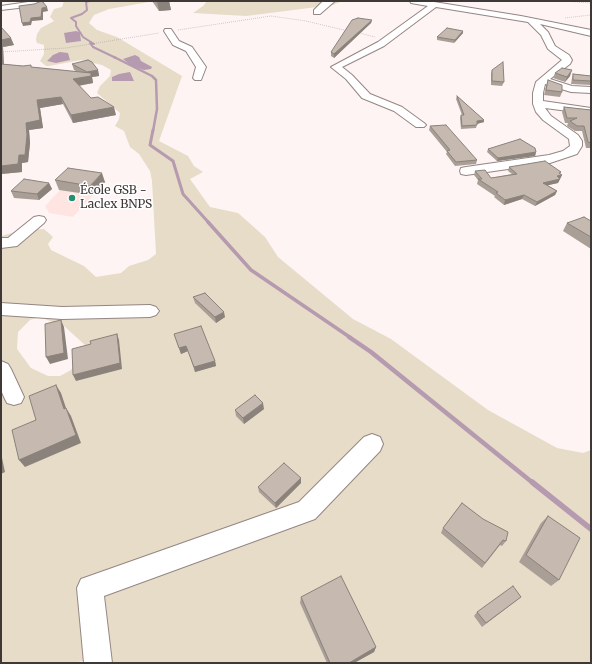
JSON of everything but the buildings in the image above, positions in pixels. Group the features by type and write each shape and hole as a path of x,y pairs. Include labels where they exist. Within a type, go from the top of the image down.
{"street":[{"path":"1,7 6,1"},
{"path":"1,7 35,4 39,3 39,1"},
{"path":"317,12 326,3 331,1"},
{"path":"414,1 531,20 591,33"},
{"path":"420,125 398,109 366,96 349,77 336,67 381,44 434,5"},
{"path":"468,168 494,163 550,159 573,151 576,146 574,136 547,118 541,112 538,104 538,93 543,80 567,62 567,60 566,57 551,47 545,34 531,20"},
{"path":"168,32 176,43 188,49 201,67 198,78"},
{"path":"543,80 571,89 591,90"},
{"path":"538,104 591,111"},
{"path":"1,243 12,243 39,220"},
{"path":"1,309 62,313 150,311"},
{"path":"1,369 14,397"},
{"path":"98,663 90,588 307,511 372,444"}],"path":[{"path":"565,1 591,3"},
{"path":"1,52 66,48 272,16 306,21 350,31"},
{"path":"356,33 385,40"}],"shaded area":[{"path":"64,1 149,2 109,9 94,15 89,23 97,30 117,37 182,76 159,141 188,156 194,166 203,172 190,179 210,207 238,213 265,237 278,257 353,319 391,339 488,410 557,448 583,453 591,450 591,663 99,663 88,660 73,663 1,663 1,236 23,230 44,229 53,237 48,244 51,250 84,266 96,277 121,273 129,266 148,260 156,254 152,181 150,171 139,154 130,147 124,131 115,126 119,119 120,113 97,93 100,86 110,76 111,70 102,65 81,60 49,66 46,66 40,61 44,54 44,45 37,43 37,34 41,28 54,21 50,17 54,9 62,7","holes":["39,317 64,326 86,346 71,370 60,376 48,376 31,368 17,349 18,332 30,320"]},
{"path":"207,1 342,1 333,5 246,16 193,13"},
{"path":"76,31 82,33 80,34 81,41 66,43 64,33"},
{"path":"60,52 68,53 70,60 56,63 47,61 53,55"},
{"path":"135,55 139,57 141,61 152,67 151,69 144,70 132,66 123,59"},
{"path":"130,72 134,81 112,81 112,77"},
{"name":"École GSB - Laclex BNPS","path":"97,180 106,181 73,217 49,213 45,206 60,190"}],"waterway":[{"path":"89,1 86,2 87,10 82,14 71,18 76,22 76,26 83,37 94,44 90,43 93,47 116,58"},
{"path":"116,58 152,76 156,80 157,109 153,131"},
{"path":"153,130 150,145 173,161 183,194 209,223"},
{"path":"208,222 251,270 351,338"},
{"path":"349,337 371,352 533,483"},
{"path":"532,482 591,529"}],"place":[{"name":"École GSB - Laclex BNPS","path":"72,198"}]}
